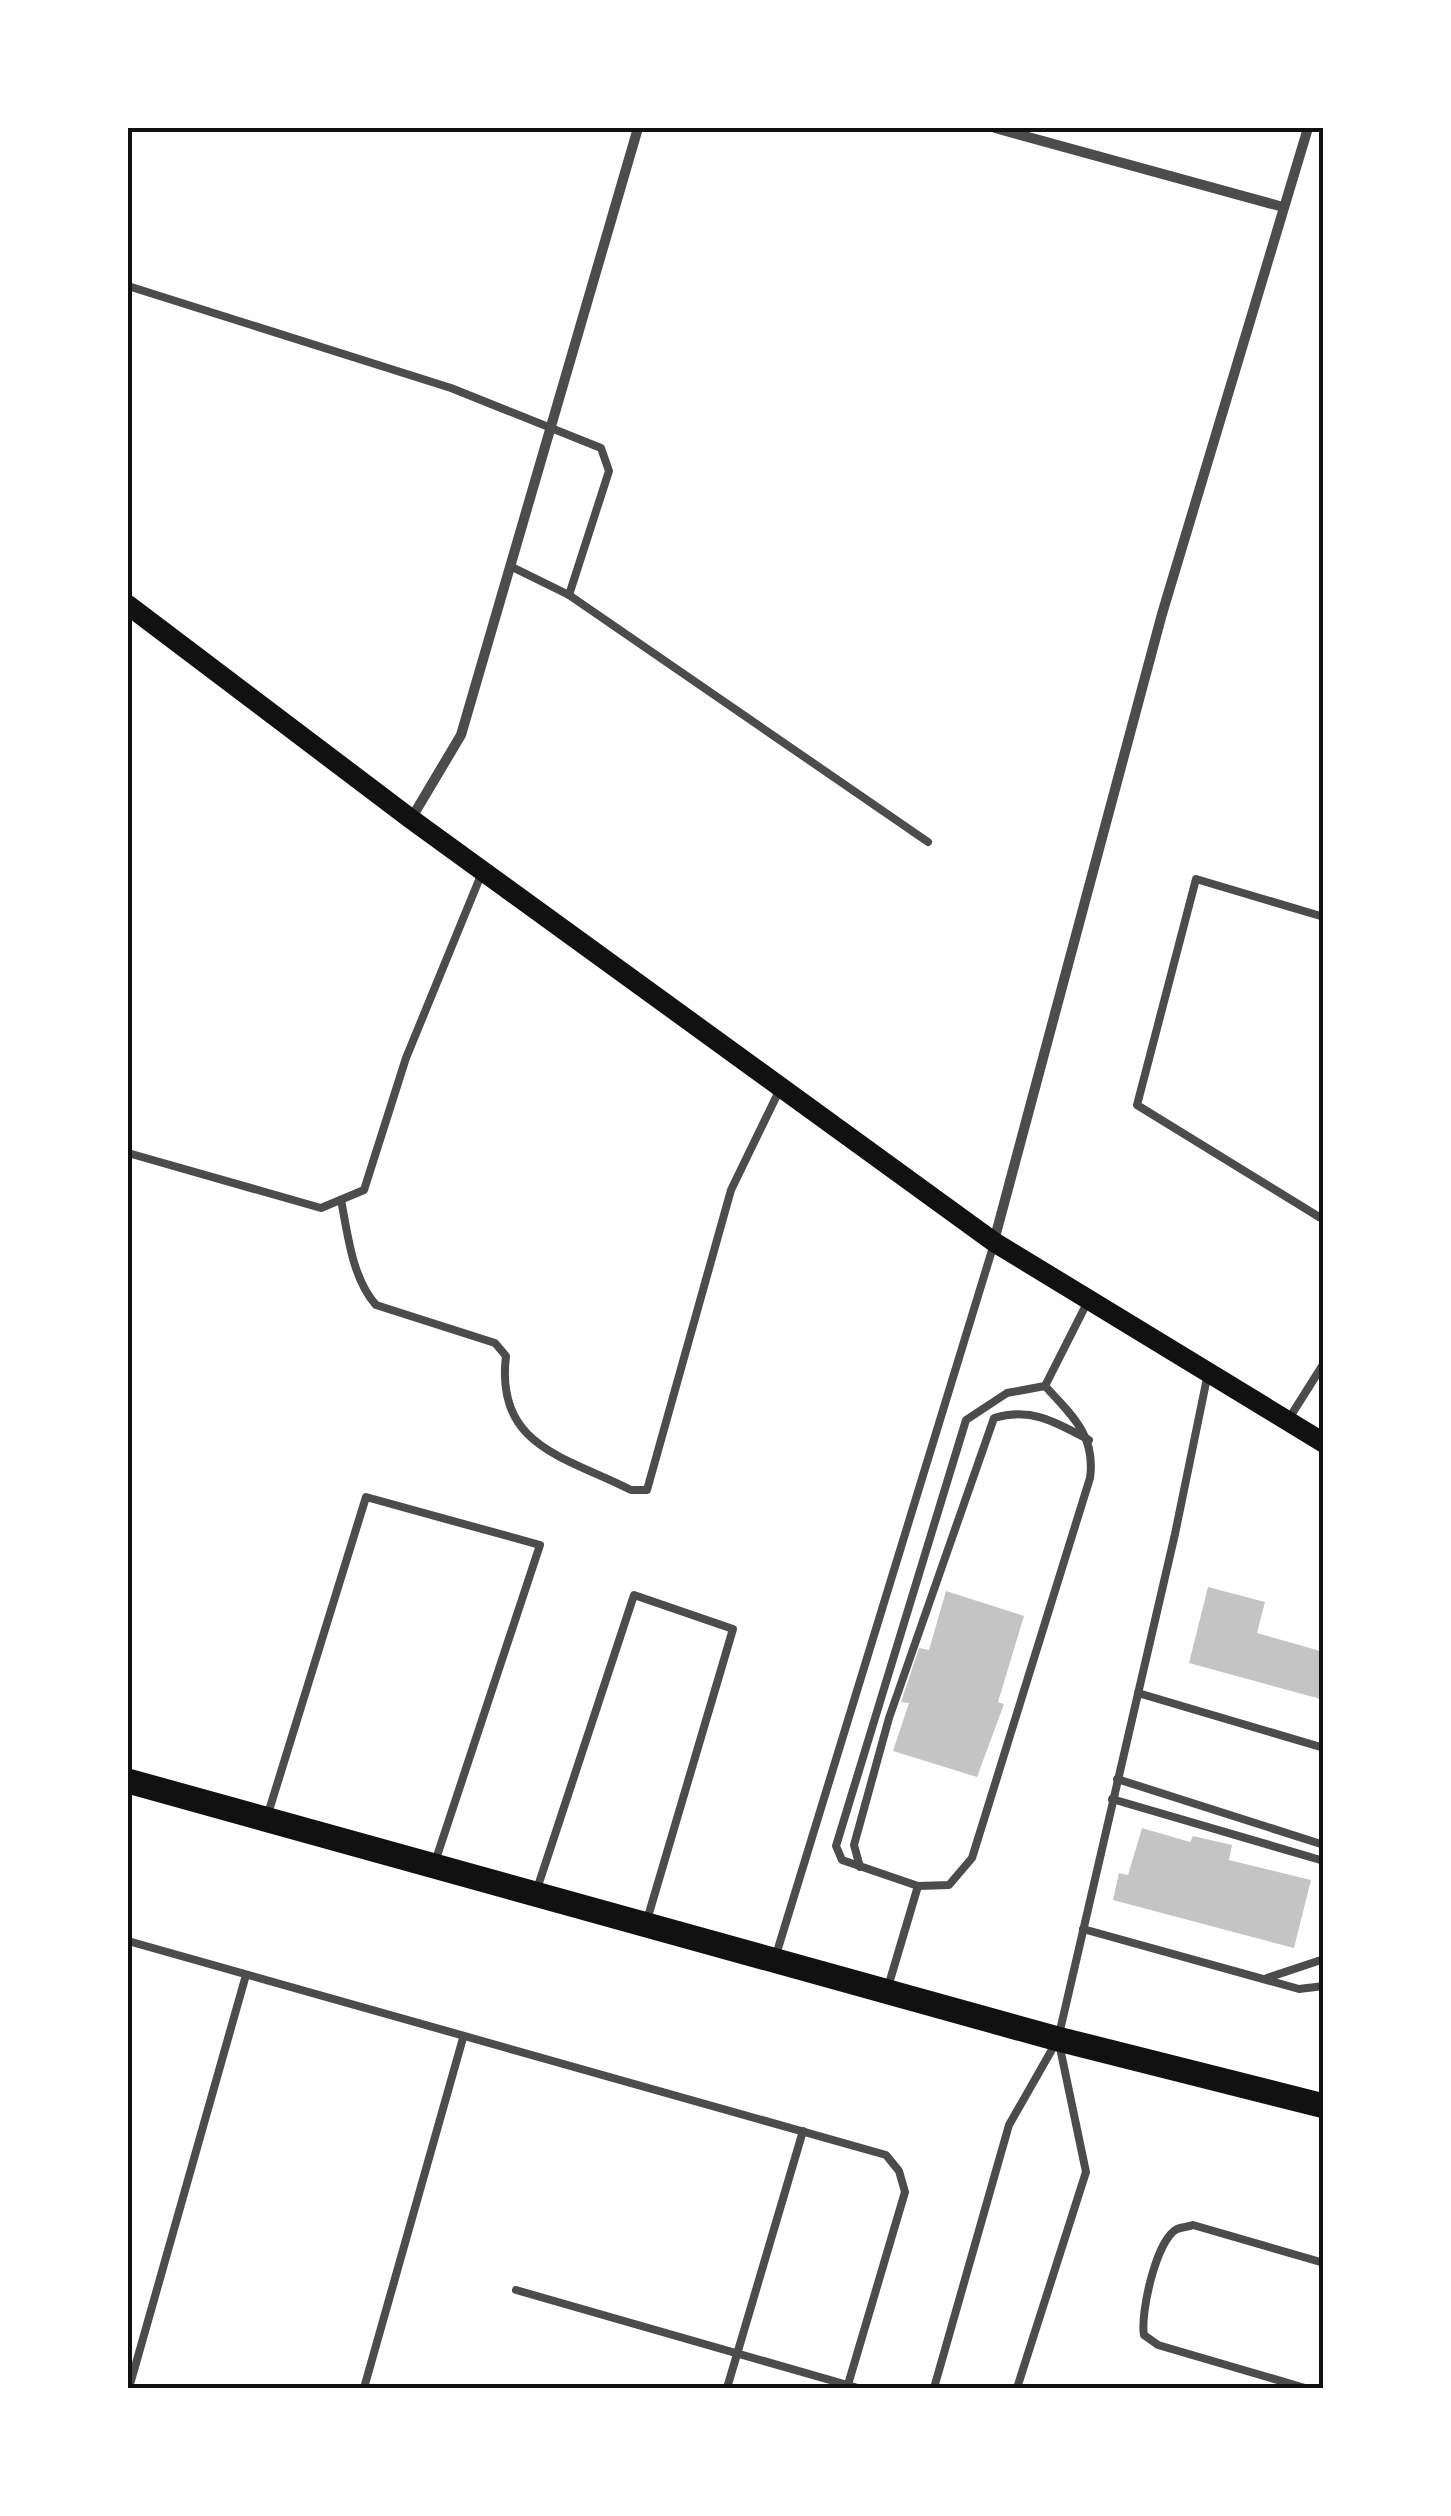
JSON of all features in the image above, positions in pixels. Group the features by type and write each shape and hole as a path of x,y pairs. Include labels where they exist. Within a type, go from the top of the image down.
{"main road":[{"path":"128,605 483,871 994,1242 1324,1443"},
{"path":"128,1781 1058,2039 1324,2106"}],"street":[{"path":"412,818 461,734 638,128"},
{"path":"994,128 1282,206"},
{"path":"994,1242 1162,614 1308,128"}],"lane":[{"path":"128,286 451,388 600,448 609,471 569,595"},
{"path":"510,566 569,595 928,842"},
{"path":"128,1153 322,1208 364,1190 406,1058 483,871"},
{"path":"1324,917 1196,879 1137,1105 1324,1220"},
{"path":"341,1200 352,1252 366,1294 376,1305 496,1343 506,1356 502,1385 508,1411 522,1432 632,1490 646,1490 731,1190 781,1088"},
{"path":"775,1960 994,1242"},
{"path":"1045,1386 1088,1299"},
{"path":"1288,1421 1324,1363"},
{"path":"934,2388 1009,2125 1058,2039 1208,1373"},
{"path":"1045,1386 1089,1440 1093,1458 1090,1478 972,1858 949,1885 918,1886 860,1868 842,1860 836,1846 966,1420 1006,1393 1045,1386"},
{"path":"860,1868 854,1845 889,1718 994,1418 1017,1411 1046,1417 1089,1440"},
{"path":"266,1821 366,1497 540,1545 434,1865"},
{"path":"536,1893 634,1595 733,1629 646,1924"},
{"path":"1138,1693 1324,1748"},
{"path":"1117,1779 1324,1845"},
{"path":"1112,1799 1324,1861"},
{"path":"887,1990 918,1886"},
{"path":"1083,1929 1299,1989 1324,1986"},
{"path":"128,1941 886,2155 899,2171 905,2192 848,2387"},
{"path":"1263,1980 1324,1959"},
{"path":"130,2388 246,1975"},
{"path":"364,2388 463,2038"},
{"path":"1017,2388 1086,2172 1058,2039"},
{"path":"728,2388 803,2131"},
{"path":"1305,2388 1158,2345 1144,2335 1140,2318 1163,2244 1175,2230 1193,2226 1324,2263"},
{"path":"516,2290 858,2388"}],"building":[{"path":"1208,1587 1265,1602 1257,1633 1324,1652 1324,1700 1189,1663"},
{"path":"946,1591 1024,1616 998,1702 1004,1704 977,1777 893,1751 909,1703 901,1702 919,1648 929,1650"},
{"path":"1142,1828 1190,1842 1193,1836 1232,1845 1229,1860 1311,1880 1294,1948 1113,1900 1119,1873 1128,1875"}]}
